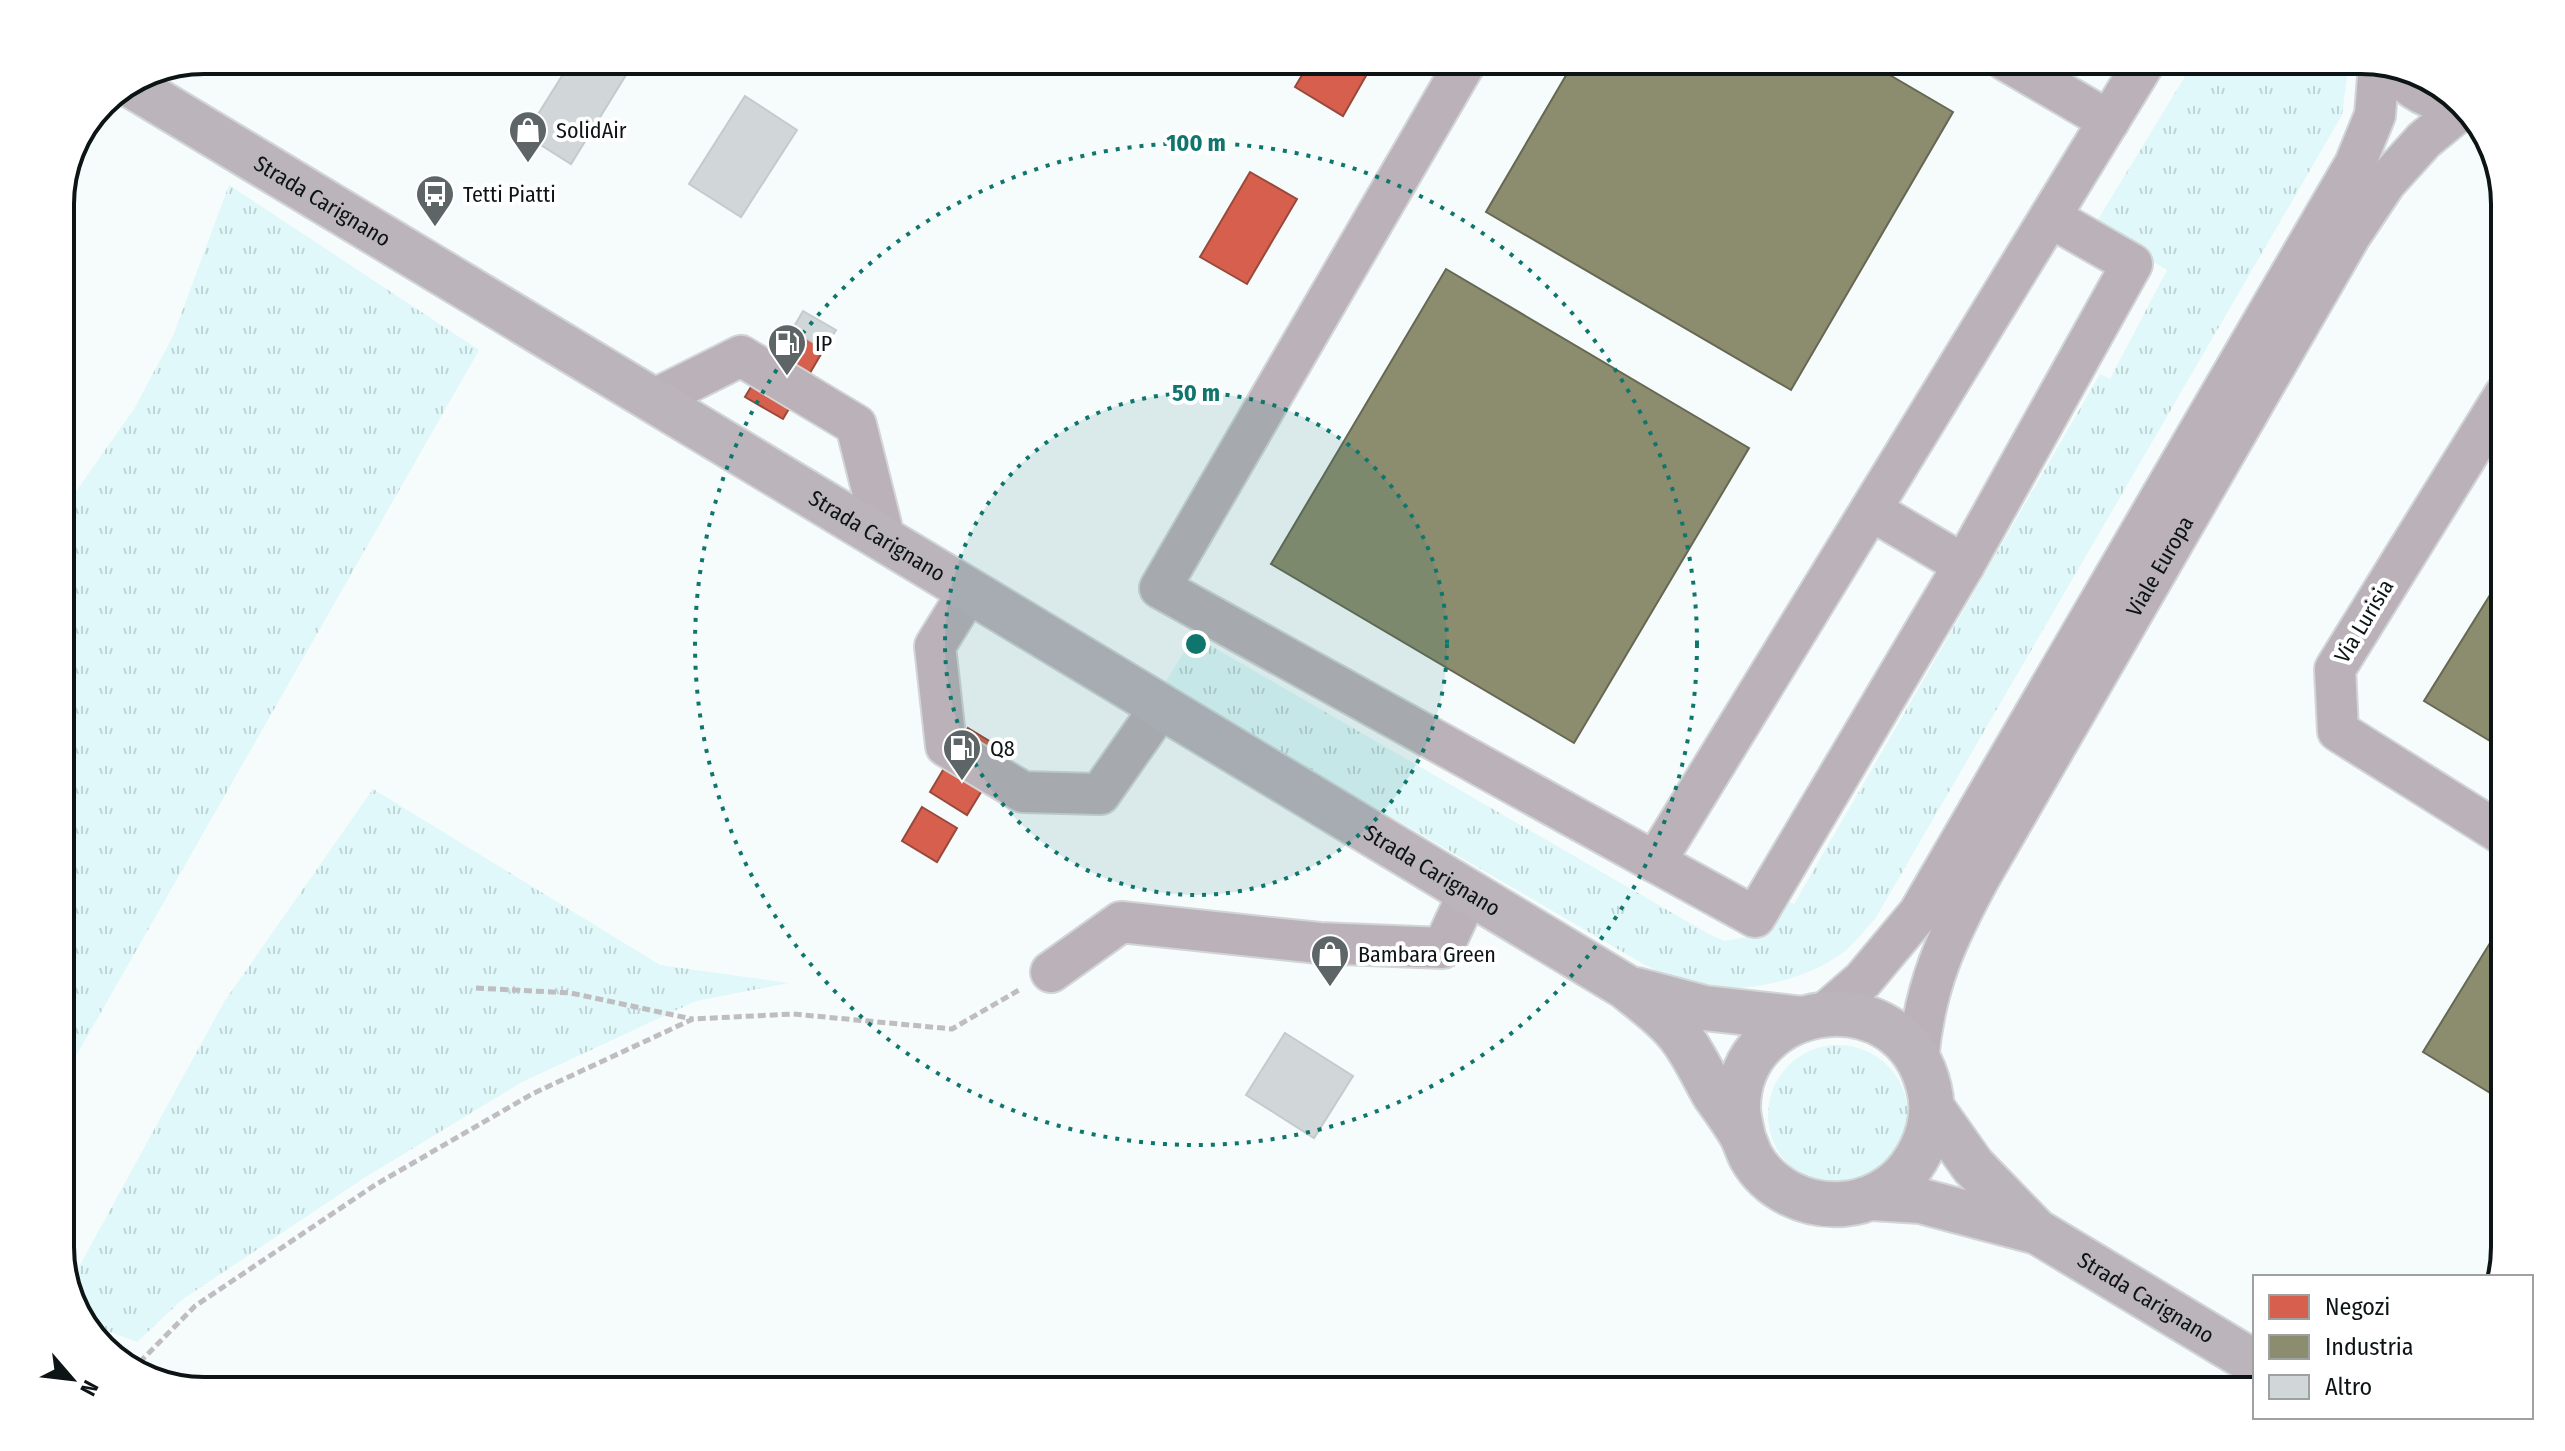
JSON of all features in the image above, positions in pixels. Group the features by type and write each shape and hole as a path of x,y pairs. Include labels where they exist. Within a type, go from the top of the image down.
{"main road":[{"name":"Strada Carignano","path":"140,91 1626,987"},
{"path":"1626,987 1704,1008 1814,1016 1847,1013 1878,1023 1904,1042 1918,1060 1930,1090 1932,1108 1925,1142 1917,1158 1894,1185 1873,1198 1856,1203 1831,1205 1807,1201 1785,1192 1766,1177 1751,1158 1743,1137 1680,1035 1626,987"},
{"path":"1743,1137 1738,1107 1743,1078 1756,1052 1777,1031 1814,1016"},
{"path":"1932,1108 1973,1166 2036,1231"},
{"path":"1873,1198 1921,1201 2036,1231"},
{"name":"Strada Carignano","path":"2036,1231 2253,1362"}],"street":[{"path":"1459,74 1160,588 1755,917 1964,565 2132,264 2050,217"},
{"path":"2029,74 2109,121"},
{"path":"1655,862 2138,74"},
{"name":"Viale Europa","path":"1814,1016 1863,980 1919,913 2355,164 2375,115 2378,75"},
{"path":"2402,81 2426,96 2435,98"},
{"name":"Viale Europa","path":"1918,1060 1921,1024 1933,977 1981,875 2350,236 2386,182 2424,140 2455,114"},
{"path":"653,400 741,356 856,425 885,541"},
{"name":"Via Lurisia","path":"2491,417 2335,669 2338,731 2491,827"},
{"path":"1871,510 1964,565"},
{"path":"969,591 935,646 946,746 1023,792 1100,794 1161,707"},
{"path":"1051,972 1121,922 1319,943 1443,948 1469,892"}],"path":[{"path":"476,988 571,993 693,1019 793,1014 952,1029 1051,972"},
{"path":"141,1361 195,1306 375,1185 532,1094 693,1019"}],"green space":[{"path":"2186,74 2347,74 2342,115 1875,919 1849,947 1809,972 1765,985 1742,988 1699,986 1679,981 1645,965 1164,684 1194,636 1707,933 1724,941 1748,937 1765,927 1782,898 1794,904 2100,374 2110,379 2167,270 2094,226"},
{"path":"229,185 479,350 74,1059 74,494 134,409 173,336"},
{"path":"373,789 660,965 789,983 696,1001 522,1082 364,1178 183,1299 137,1342 104,1330 91,1312 77,1271 224,1002"},
{"path":"1838,1045 1865,1050 1888,1065 1903,1088 1908,1115 1903,1142 1888,1165 1865,1180 1838,1185 1811,1180 1788,1165 1773,1142 1768,1115 1773,1088 1788,1065 1811,1050"}],"building: Negozi":[{"path":"1303,74 1367,74 1343,116 1295,87"},
{"path":"1250,172 1297,199 1247,284 1200,257"},
{"path":"787,327 824,349 783,419 745,397"},
{"path":"968,728 1006,751 967,815 930,792"},
{"path":"922,807 957,828 937,862 902,841"}],"building: Industria":[{"path":"1567,74 1888,74 1953,112 1791,390 1486,212"},
{"path":"1446,269 1749,448 1574,743 1271,564"},
{"path":"2491,593 2491,742 2424,701"},
{"path":"2491,941 2491,1093 2423,1052"}],"building: Altro":[{"path":"563,74 626,75 571,164 525,135"},
{"path":"745,96 797,130 741,217 689,184"},
{"path":"803,311 836,330 824,349 792,330"},
{"path":"1285,1033 1353,1076 1314,1138 1246,1095"}],"place":[{"name":"SolidAir","path":"528,164"},
{"name":"Tetti Piatti","path":"435,228"},
{"name":"IP","path":"787,377"},
{"name":"Q8","path":"962,782"},
{"name":"Bambara Green","path":"1330,988"}]}
